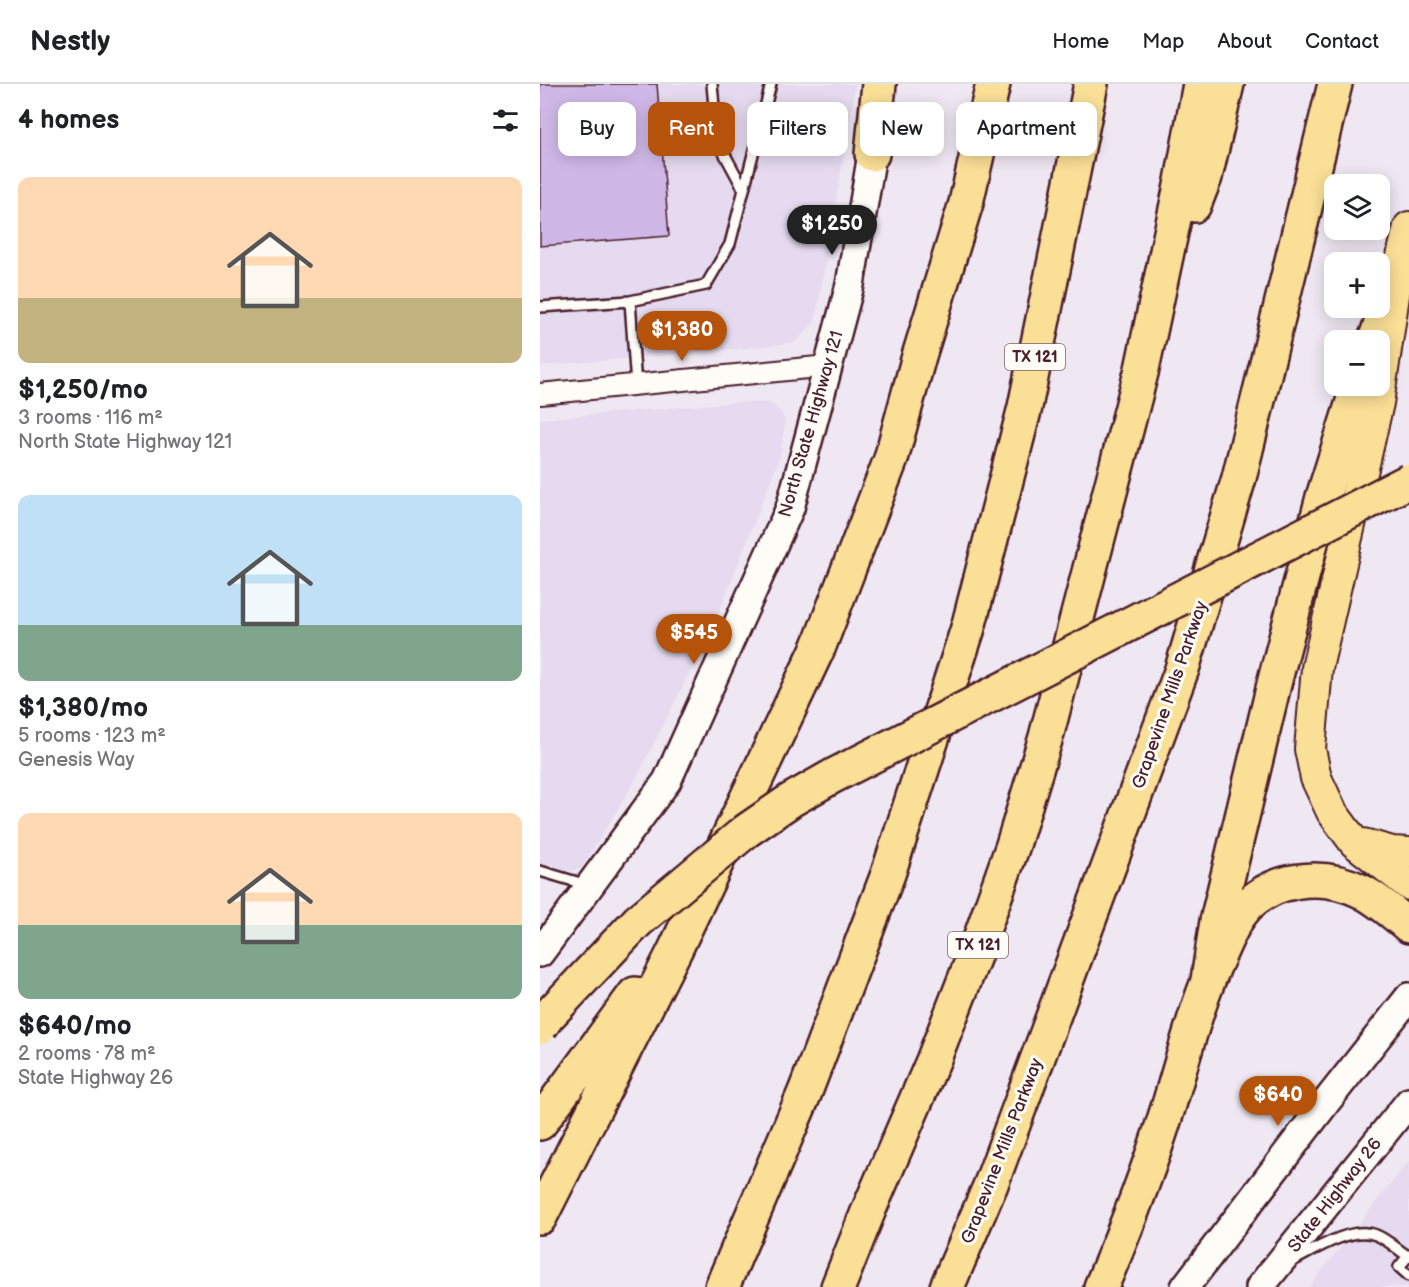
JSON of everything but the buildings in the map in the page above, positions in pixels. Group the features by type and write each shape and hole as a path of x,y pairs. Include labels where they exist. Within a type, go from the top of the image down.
{"highway":[{"path":"877,102 879,84"},
{"path":"540,1217 689,920 819,646 891,459 919,356 966,202 993,84"},
{"name":"TX 121","path":"722,1287 805,1092 885,884 968,628 1025,407 1091,84"},
{"name":"TX 121","path":"838,1287 975,956 1013,845 1046,737 1142,369 1200,84"},
{"path":"1160,287 1205,177 1227,84"},
{"name":"Grapevine Mills Parkway","path":"947,1287 991,1184 1182,669 1239,478 1335,84"},
{"path":"1379,330 1396,282"},
{"path":"1208,980 1217,921 1275,680 1323,497 1355,396"},
{"path":"540,1028 547,1017 638,921 746,831 791,800 843,770 1409,481"},
{"path":"1101,1287 1167,1113 1208,980 1232,927 1242,912 1255,899 1271,889 1291,882 1310,879 1330,880 1347,885 1378,902 1409,926"},
{"path":"540,1123 689,920"}],"main road":[{"name":"North State Highway 121","path":"873,102 874,84"},
{"name":"North State Highway 121","path":"540,952 667,781 790,508 850,285 872,156"},
{"path":"1409,228 1396,282 1378,403 1317,668 1310,748 1316,778 1332,812 1354,842 1409,885"},
{"path":"1354,842 1392,852 1409,853"},
{"path":"1185,1287 1409,997"},
{"name":"State Highway 26","path":"1268,1279 1409,1102"}],"street":[{"path":"540,394 828,366"}],"lane":[{"path":"712,84 717,140 744,190"},
{"path":"540,307 630,301 706,285 730,244 771,84"},
{"path":"630,301 636,386"},
{"path":"540,871 589,886"},
{"path":"1268,1279 1341,1237 1361,1233 1376,1235 1408,1256 1399,1267 1409,1276"}],"shaded area":[{"path":"540,84 856,84 848,130 848,102 747,102 747,156 844,156 815,322 796,342 540,366"},
{"path":"740,402 770,403 782,413 785,424 780,457 716,620 635,781 581,869 555,873 540,866 540,419"},
{"path":"1409,1161 1409,1287 1309,1287 1361,1221"}]}
